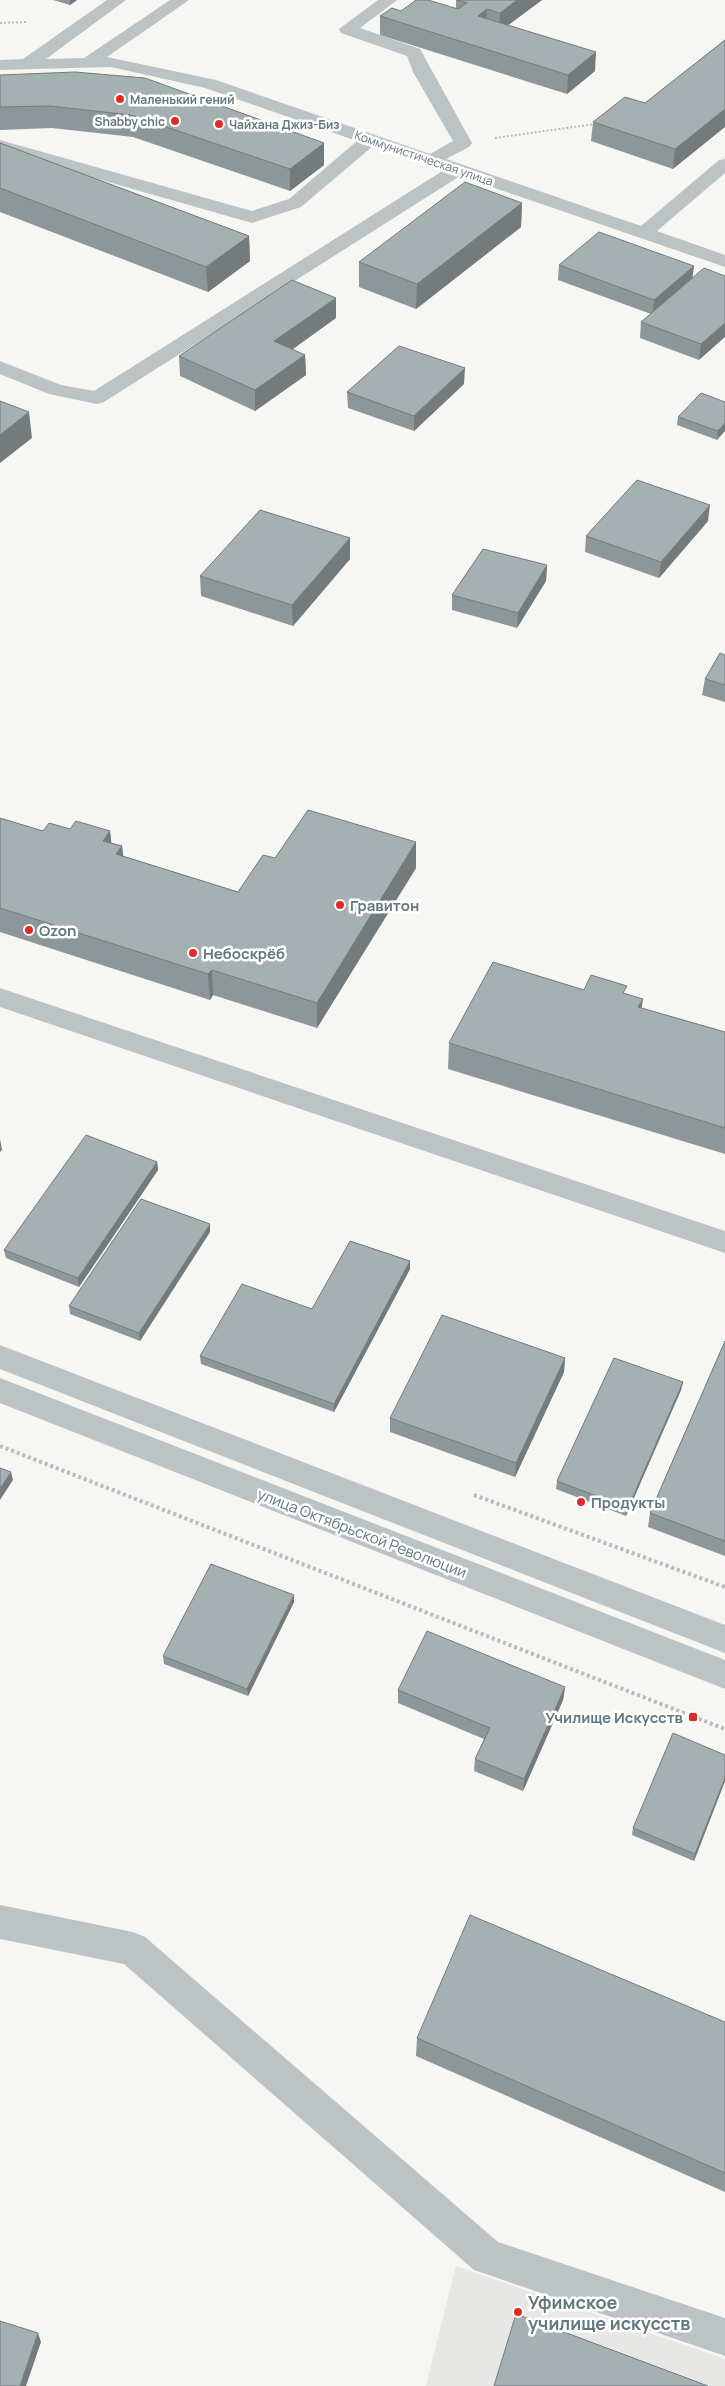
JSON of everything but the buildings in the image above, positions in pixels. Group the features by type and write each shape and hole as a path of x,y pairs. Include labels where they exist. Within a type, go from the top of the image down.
{"street":[{"path":"26,64 118,0"},
{"path":"87,63 181,0"},
{"path":"389,0 347,29 414,54 422,72 463,143 431,160"},
{"name":"Коммунистическая улица","path":"0,65 110,62 210,84 725,261"},
{"path":"0,145 252,217 295,204 370,139"},
{"path":"644,233 725,164"},
{"path":"0,367 56,390 97,398 458,169"},
{"path":"0,997 725,1242"},
{"path":"0,1358 725,1639"},
{"name":"улица Октябрьской Революции","path":"0,1390 725,1675"},
{"path":"0,1922 133,1949 487,2258 725,2337"}],"path":[{"path":"463,143 596,124"},
{"path":"0,1446 725,1730"}],"shaded area":[{"name":"Уфимское училище искусств","path":"456,2266 725,2359 725,2386 426,2386"}],"place":[{"name":"Маленький гений","path":"120,99"},
{"name":"Shabby chic","path":"175,121"},
{"name":"Чайхана Джиз-Биз","path":"219,124"},
{"name":"Гравитон","path":"340,905"},
{"name":"Ozon","path":"29,930"},
{"name":"Небоскрёб","path":"193,953"},
{"name":"Продукты","path":"581,1502"},
{"name":"Училище Искусств","path":"693,1717"},
{"name":"Уфимское училище искусств","path":"518,2312"}]}
